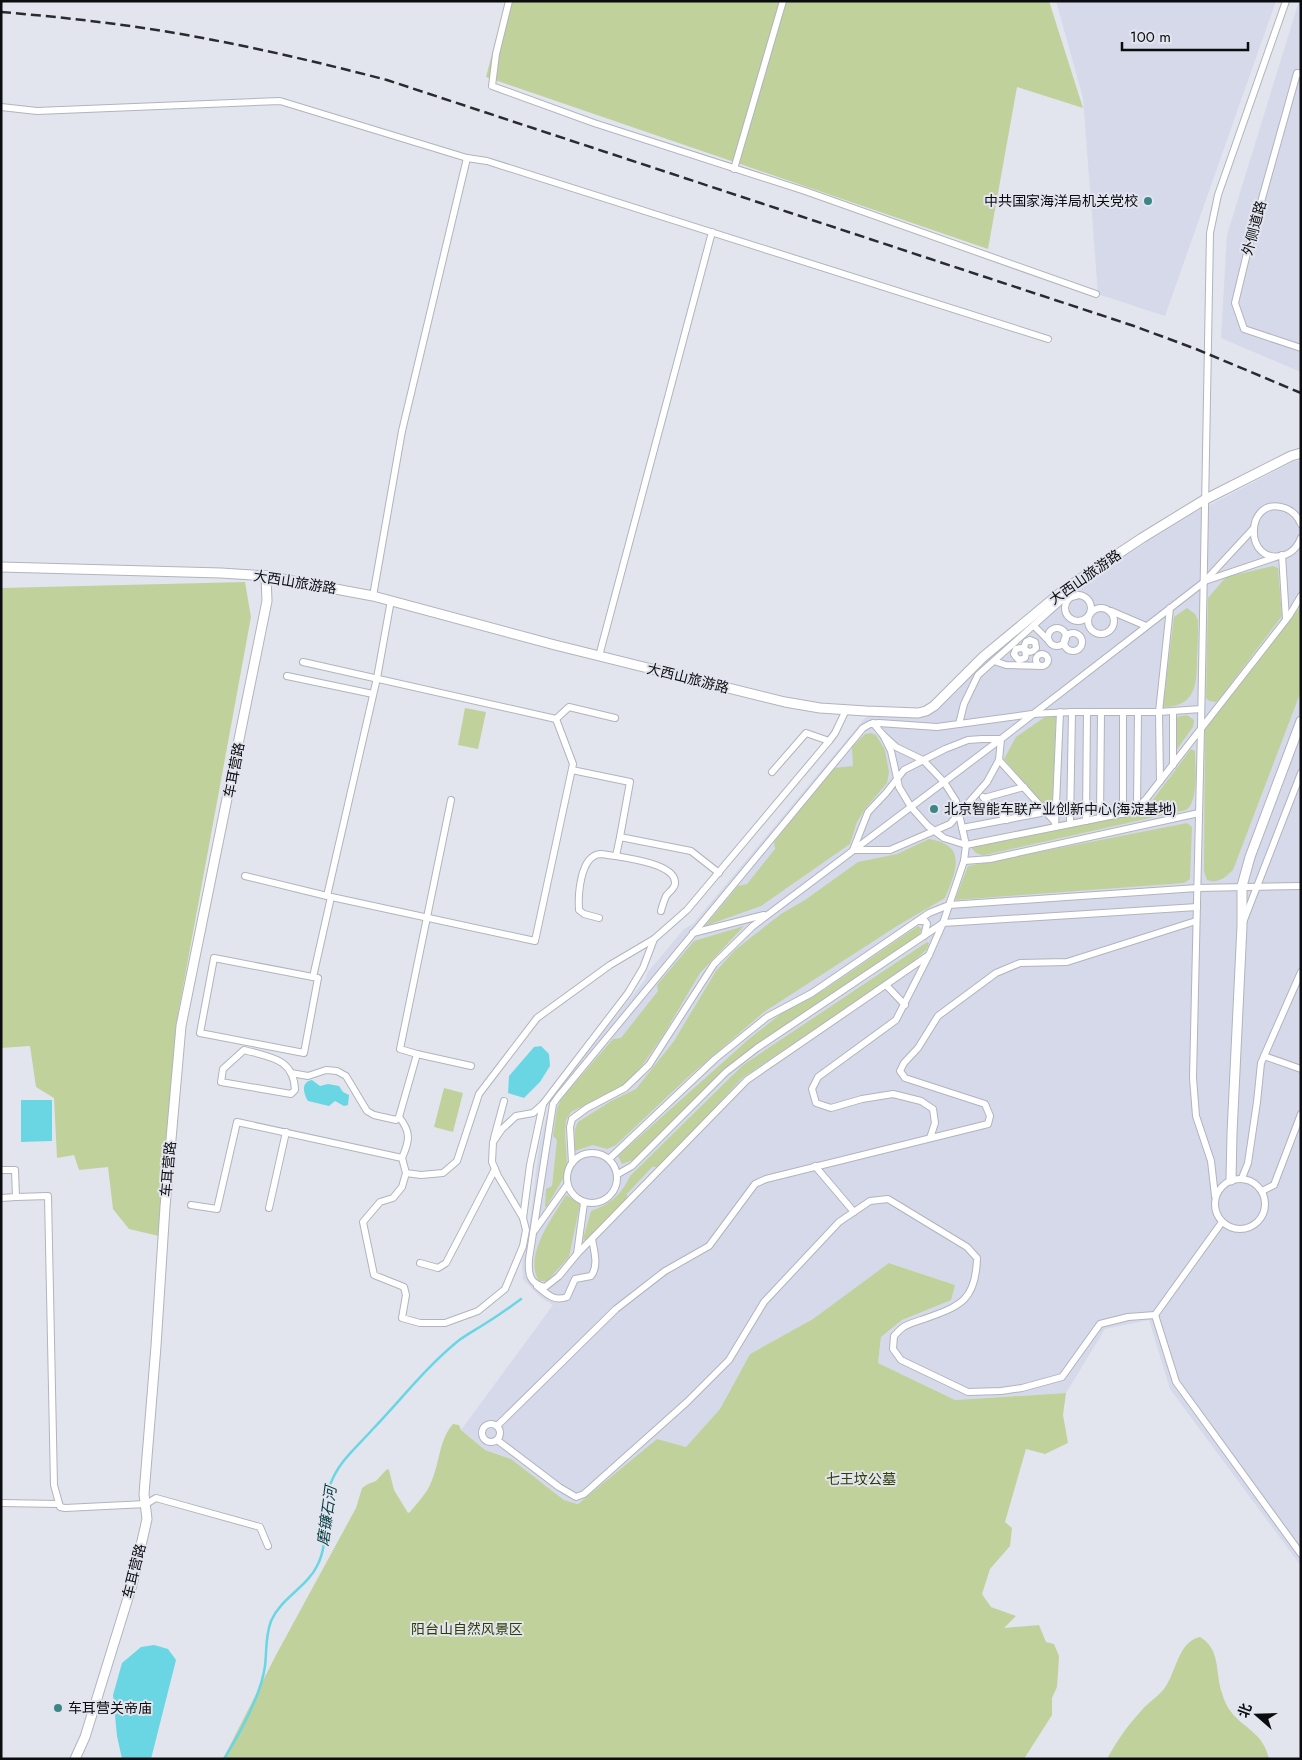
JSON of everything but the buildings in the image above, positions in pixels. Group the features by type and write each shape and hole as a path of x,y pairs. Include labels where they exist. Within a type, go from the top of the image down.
{"street":[{"path":"509,1 496,54 492,86 594,123 806,191 1096,294"},
{"path":"734,169 783,1"},
{"path":"1215,1196 1221,1186 1231,1180 1242,1178 1254,1183 1262,1191 1265,1202 1264,1212 1256,1224 1238,1230 1230,1228 1222,1222 1215,1210 1211,1161 1196,1116 1192,1078 1201,728 1210,233 1218,195 1286,1"},
{"name":"外侧道路","path":"1301,74 1297,73 1249,245 1235,303 1244,329 1301,348"},
{"path":"1,107 37,111 280,101 467,158 487,161 1048,339"},
{"path":"373,596 402,431 467,158"},
{"path":"599,656 712,232"},
{"name":"大西山旅游路","path":"1,568 221,573 266,576 391,600 599,656 785,702 846,710 918,713 934,706 983,657 1065,589 1204,500 1291,456 1301,453"},
{"path":"1280,556 1270,555 1262,551 1257,545 1253,529 1255,521 1266,509 1282,507 1298,512 1301,524"},
{"path":"572,1163 585,1154 593,1153 609,1159 615,1166 618,1174 614,1191 609,1198 592,1204 584,1203 576,1198 568,1185 567,1178 572,1163 570,1127 572,1119 587,1108 625,1088 649,1065 714,964 768,914 1001,740 1204,582 1253,529"},
{"path":"1204,582 1280,556 1293,550 1301,538"},
{"path":"1280,556 1286,619"},
{"name":"车耳营路","path":"75,1759 86,1737 132,1585 147,1519 144,1494 165,1207 181,1026 267,601 266,576"},
{"path":"1076,596 1070,599 1066,606 1069,617 1072,620 1084,620 1100,608 1146,626"},
{"path":"959,724 964,704 978,675 1064,598 1083,596 1088,601 1091,607 1089,623 1093,630 1100,634 1109,631 1114,624 1113,616 1108,610"},
{"path":"883,735 891,751 899,787 911,807 933,830 944,838 966,845 1055,825 1123,814 1146,800 1286,619 1301,596"},
{"path":"314,977 329,897 377,678 391,600"},
{"path":"1160,781 1160,712 1170,608"},
{"path":"1034,626 1049,641 1053,645 1059,645 1065,639 1065,634 1062,630 1055,628 1049,632 1049,641"},
{"path":"1008,648 1019,660 1023,659 1026,650"},
{"path":"994,661 1006,664 1042,666"},
{"path":"304,662 556,719"},
{"path":"287,676 373,694"},
{"path":"556,719 568,707 615,718"},
{"path":"406,1173 421,1175 443,1173 457,1161 479,1094 537,1018 610,965 654,939 687,910 830,741 846,710"},
{"path":"592,1239 595,1270 591,1276 575,1279 567,1296 560,1299 550,1297 534,1283 528,1270 553,1104 692,933 866,726 873,723 938,727 1060,712 1173,712 1200,710"},
{"path":"1055,825 1060,712"},
{"path":"1070,824 1072,712"},
{"path":"1086,821 1087,712"},
{"path":"1100,712 1100,818"},
{"path":"1123,712 1123,814"},
{"path":"1137,807 1138,712"},
{"path":"1172,765 1173,712"},
{"path":"245,876 329,897 535,941 574,764 556,719"},
{"path":"1231,1180 1242,886 1250,857 1301,721"},
{"path":"873,723 896,747 923,760 944,782 956,801 966,845 964,861 943,923 905,1005 896,1020 818,1077 812,1089 816,1103 831,1108 862,1099 893,1094 921,1101 933,1109 935,1123 930,1138"},
{"path":"772,772 806,733 830,741"},
{"path":"854,850 868,812 904,770 968,740 1001,740"},
{"path":"854,850 890,850 950,824 987,782 999,760 1001,740"},
{"path":"999,760 1046,812 1055,825"},
{"path":"572,770 630,782 616,856"},
{"path":"1242,926 1301,773"},
{"path":"984,798 1024,787"},
{"path":"978,792 1007,820"},
{"path":"451,800 400,1050 470,1066"},
{"path":"1029,815 1036,801"},
{"path":"962,828 1046,812"},
{"path":"964,861 990,859 1199,813"},
{"path":"620,837 690,851 718,873"},
{"path":"600,918 584,914 579,910 578,892 587,863 590,858 599,854 659,865 669,871 675,878 675,886 667,895 661,911"},
{"path":"609,1159 715,1059 767,1017 812,993 929,913 949,905 1197,888 1301,886"},
{"path":"618,1174 632,1166 726,1072 749,1054 943,923 1197,907"},
{"path":"692,933 768,914"},
{"path":"918,920 925,921 927,924 924,936"},
{"path":"497,1426 616,1309 665,1271 709,1246 755,1184 766,1179 815,1166 988,1124 990,1116 985,1104 905,1078 900,1071 904,1063 918,1048 938,1016 996,973 1020,963 1067,962 1196,921"},
{"path":"493,1142 502,1129 516,1116 533,1113 543,1104 628,993 643,968 654,939"},
{"path":"534,1283 544,1287 550,1284 577,1254 748,1080 929,955"},
{"path":"214,958 314,977 318,978 304,1053 200,1032 214,958"},
{"path":"1242,1178 1248,1163 1261,1063 1301,972"},
{"path":"886,985 905,1005"},
{"path":"244,1050 287,1065 291,1073 295,1081 295,1090 291,1094 221,1082 223,1069 244,1050"},
{"path":"291,1073 308,1076 326,1070 346,1076 367,1111 374,1115 396,1120 399,1117 417,1054"},
{"path":"1264,1056 1301,1069"},
{"path":"399,1117 409,1135 402,1158 406,1173 402,1187 393,1198 380,1202 363,1222 374,1275 404,1286 406,1296 402,1318 420,1323 444,1323 478,1311 498,1296 505,1289 511,1278 523,1246 526,1230 523,1218 492,1162 493,1142 504,1101"},
{"path":"523,1218 530,1165 543,1104"},
{"path":"1262,1191 1274,1185 1301,1114"},
{"path":"191,1205 217,1209 238,1122 402,1158"},
{"path":"269,1208 286,1132"},
{"path":"815,1166 854,1212"},
{"path":"420,1263 438,1268 446,1263 495,1169"},
{"path":"1,1170 14,1170 16,1197"},
{"path":"535,1231 568,1185"},
{"path":"1,1198 48,1196 54,1485 60,1507 146,1504 156,1498 260,1527 268,1546"},
{"path":"497,1440 559,1487 576,1496 584,1494 687,1402 729,1360 764,1302 840,1222 870,1202 888,1199 967,1247 977,1258 977,1270 972,1291 963,1302 942,1313 905,1326 894,1336 893,1349 901,1360 968,1392 1022,1388 1062,1377 1100,1324 1128,1317 1155,1315 1222,1222"},
{"path":"577,1254 584,1203"},
{"path":"1155,1315 1176,1382 1301,1554"},
{"path":"488,1424 497,1426 500,1432 497,1440 492,1443 486,1442 481,1434 483,1428 488,1424"},
{"path":"1,1503 59,1504"}],"shaded area":[{"name":"中共国家海洋局机关党校","path":"1056,1 1276,1 1165,316 1098,294 1083,98"},
{"path":"1299,1 1301,1 1301,372 1221,338 1227,235"},
{"path":"1295,461 1301,461 1301,1566 1170,1389 1149,1320 1105,1329 1066,1393 955,1400 878,1363 881,1337 902,1320 926,1309 955,1285 890,1263 813,1319 750,1354 720,1409 686,1447 657,1440 578,1504 564,1500 511,1459 485,1450 461,1430 553,1305 540,1297 523,1279 522,1262 527,1246 539,1147 550,1101 581,1059 645,980 648,972 684,929 693,924 863,720 868,716 921,717 934,712 961,688 961,683 1062,595 1192,514"}],"green space":[{"path":"506,1 1049,1 1083,108 1017,87 988,249 486,77"},
{"path":"1273,566 1278,568 1282,616 1220,698 1216,702 1209,701 1206,698 1208,598 1226,577"},
{"path":"245,582 251,617 176,1025 159,1236 129,1229 113,1209 108,1167 79,1170 74,1155 57,1158 54,1098 36,1087 30,1046 1,1048 1,588"},
{"path":"1301,606 1301,691 1233,870 1218,880 1207,880 1204,871 1205,727"},
{"path":"1187,608 1195,614 1198,620 1195,684 1189,698 1183,703 1163,707 1174,617"},
{"path":"465,708 486,712 478,749 458,745"},
{"path":"1187,715 1194,720 1193,727 1175,752 1176,717"},
{"path":"1045,717 1056,717 1052,814 1004,759 1016,737"},
{"path":"871,733 876,735 885,750 889,772 887,783 865,809 857,822 850,844 761,906 705,926 738,886 747,884 775,849 774,842 834,768 853,766 852,747 865,734"},
{"path":"1191,749 1195,751 1195,792 1190,806 1186,810 985,855 980,855 971,847 1136,813 1149,805"},
{"path":"1187,823 1192,827 1190,879 1184,883 955,900 968,866"},
{"path":"929,839 941,842 954,853 955,869 945,898 897,926 764,1012 687,1078 616,1145 607,1149 593,1145 575,1151 575,1129 578,1122 611,1101 636,1089 674,1041 716,971 735,950 781,914 805,900 858,862 897,854"},
{"path":"744,926 700,973 664,1034 641,1067 625,1085 571,1112 566,1120 567,1163 564,1177 545,1207 546,1189 552,1186 557,1140 553,1136 557,1109 561,1099 613,1039 621,1038 658,991 657,985 694,941"},
{"path":"918,926 922,929 918,936 787,1024 721,1072 633,1160 622,1164 618,1156 750,1038 782,1013 824,990"},
{"path":"927,942 929,943 927,949 910,965 742,1078 660,1167 652,1167 627,1194 627,1201 586,1241 583,1239 591,1211 615,1198 630,1176 743,1065"},
{"path":"444,1088 463,1093 453,1132 434,1127"},
{"path":"566,1195 580,1204 569,1257 547,1281 539,1281 535,1271 537,1249 548,1225"},
{"path":"889,1263 955,1285 951,1300 902,1320 881,1337 878,1363 955,1400 1066,1393 1063,1415 1068,1443 1045,1454 1026,1449 1005,1522 1012,1528 1010,1546 990,1569 982,1594 991,1607 1016,1616 1004,1628 1039,1625 1046,1642 1054,1644 1059,1656 1057,1687 1052,1698 1052,1715 1024,1759 223,1759 276,1655 356,1508 362,1488 376,1481 387,1469 389,1470 394,1490 408,1513 410,1512 430,1484 448,1430 453,1424 459,1425 461,1430 485,1450 511,1459 564,1500 578,1504 657,1439 686,1447 720,1409 750,1354 813,1319"},
{"path":"1200,1637 1207,1642 1214,1655 1220,1685 1228,1708 1259,1738 1269,1759 1107,1759 1131,1722 1166,1686 1187,1644"}],"water":[{"path":"541,1046 549,1054 550,1066 540,1082 524,1098 508,1093 509,1076 534,1047"},
{"path":"312,1080 320,1086 328,1084 339,1086 343,1092 349,1095 348,1105 344,1106 335,1101 329,1106 308,1101 304,1092 304,1086 308,1081"},
{"path":"21,1100 52,1100 52,1141 21,1142"},
{"path":"154,1645 168,1649 176,1660 151,1759 122,1759 117,1736 113,1695 122,1663 141,1647"}],"waterway":[{"name":"磨镰石河","path":"224,1759 243,1726 259,1690 263,1678 267,1638 271,1621 281,1606 313,1573 321,1556 325,1536 327,1495 338,1469 353,1450 446,1351 521,1299"}],"railway":[{"path":"1,12 107,23 187,35 235,44 387,80 1134,326 1196,349 1301,393"}],"place":[{"name":"中共国家海洋局机关党校","path":"1148,201"},
{"name":"北京智能车联产业创新中心(海淀基地)","path":"934,809"},
{"name":"车耳营关帝庙","path":"58,1708"}],"park label":[{"name":"七王坟公墓","path":"861,1479"},
{"name":"阳台山自然风景区","path":"467,1629"}]}
